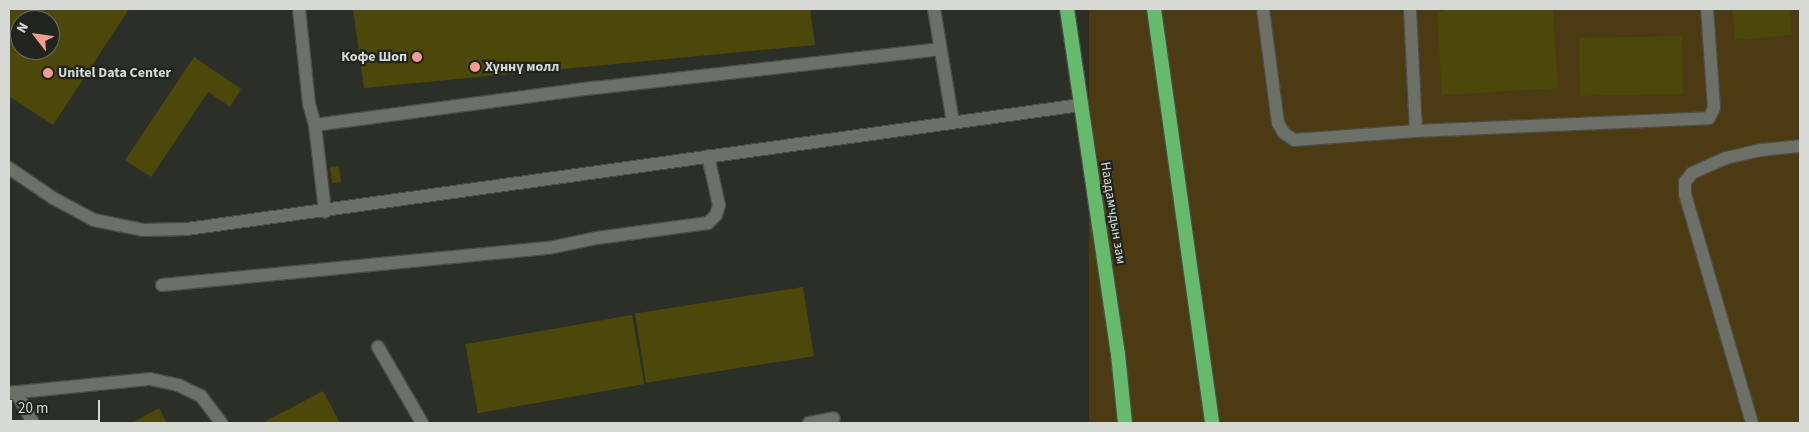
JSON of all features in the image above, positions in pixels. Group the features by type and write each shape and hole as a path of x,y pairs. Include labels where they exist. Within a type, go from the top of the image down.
{"highway":[{"name":"Наадамчдын зам","path":"1067,9 1118,354 1125,423"},
{"path":"1154,9 1212,423"}],"street":[{"path":"299,9 309,104 315,125 325,211"},
{"path":"934,9 953,122"},
{"path":"1263,9 1278,123 1284,133 1294,140 1416,131 1710,118 1714,108 1708,9"},
{"path":"1410,9 1416,131"},
{"path":"315,125 594,88 940,49"},
{"path":"9,168 76,212 94,220 126,228 187,229 1081,105"},
{"path":"1752,423 1685,194 1685,182 1692,173 1726,158 1762,150 1800,146"},
{"path":"162,285 549,248 597,238 708,223 716,215 718,205 708,156"},
{"path":"378,347 422,423"},
{"path":"33,423 12,393 150,379 178,385 201,396 221,423"},
{"path":"809,423 834,418"}],"shaded area":[{"path":"1089,9 1800,9 1800,423 1089,423"}],"building":[{"name":"Unitel Data Center","path":"9,9 129,9 53,125 9,96"},
{"name":"Хүннү молл","path":"353,9 810,9 815,45 364,88"},
{"path":"1444,9 1553,9 1558,88 1442,95 1437,12 1444,12"},
{"path":"1732,9 1789,9 1792,35 1735,40"},
{"path":"1682,36 1683,94 1580,96 1579,38"},
{"path":"194,57 241,89 230,107 208,92 151,177 125,160"},
{"path":"339,166 341,182 332,183 330,167"},
{"path":"803,287 814,356 646,383 635,314"},
{"path":"632,315 644,384 478,413 466,344"},
{"path":"323,391 340,423 267,423 266,421"},
{"path":"159,408 167,423 132,423"}],"place":[{"name":"Кофе Шоп","path":"417,57"},
{"name":"Хүннү молл","path":"475,67"},
{"name":"Unitel Data Center","path":"48,73"}]}
